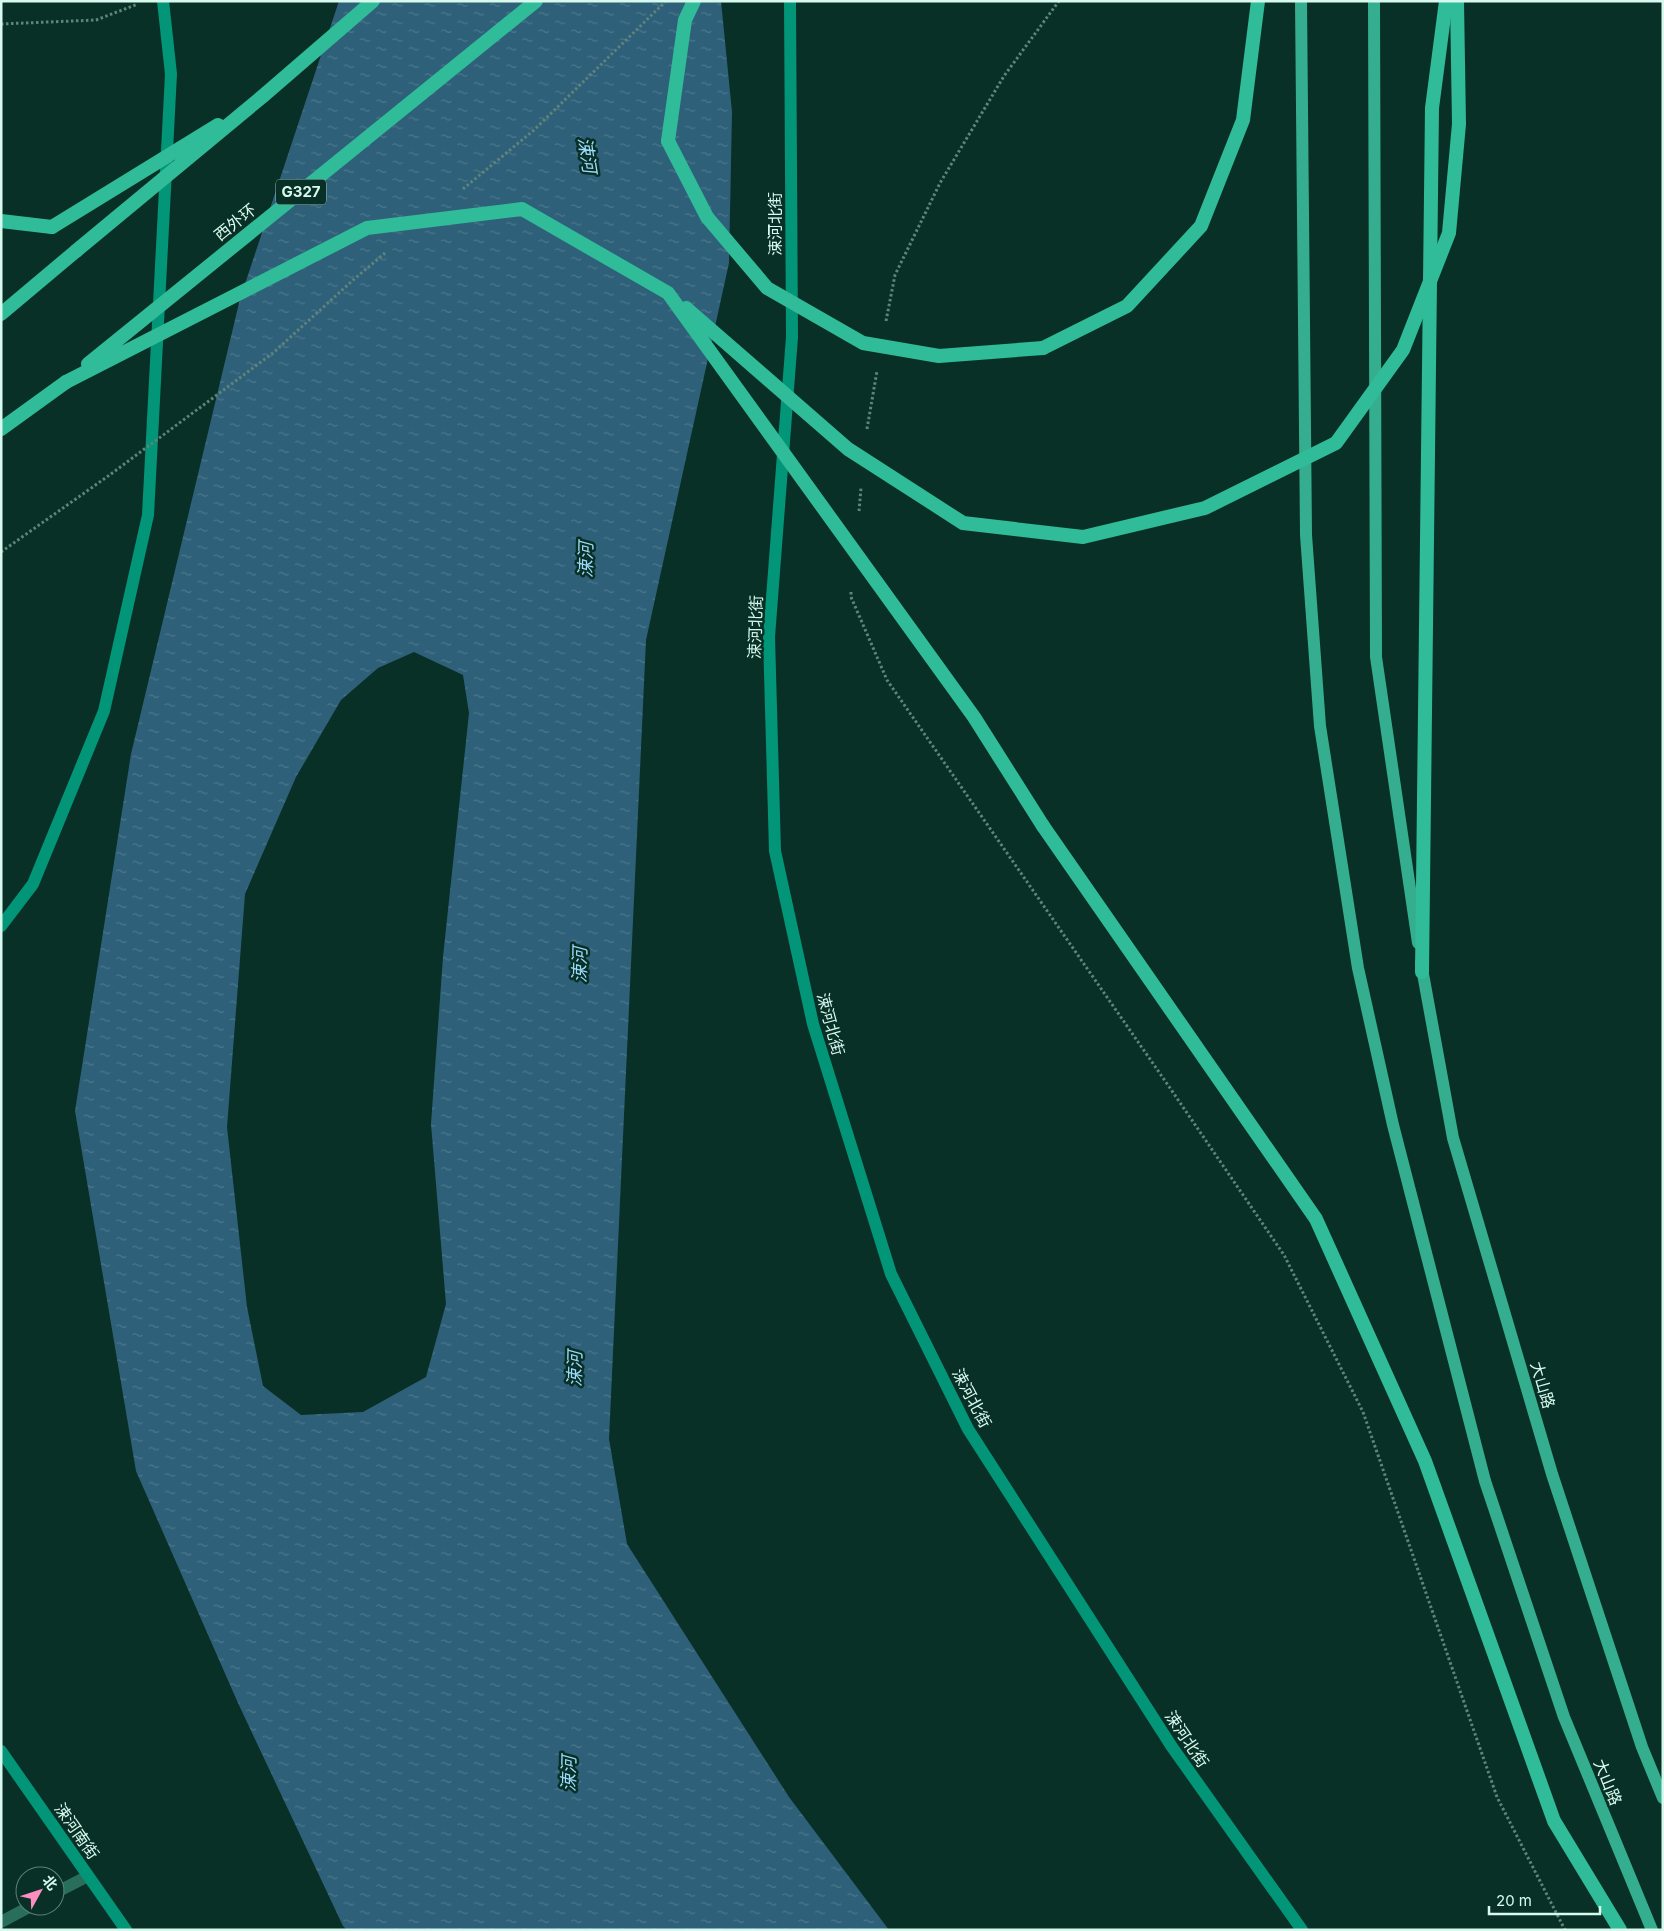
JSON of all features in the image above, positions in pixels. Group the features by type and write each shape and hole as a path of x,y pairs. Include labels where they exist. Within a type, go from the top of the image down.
{"highway":[{"path":"1,314 263,96 373,1"},
{"name":"西外环","path":"1,429 66,382 536,1"},
{"path":"694,1 685,20 668,142 707,217 767,288 863,343 940,356 1043,348 1127,306 1201,226 1244,120 1258,1"},
{"path":"1422,972 1432,108 1446,1"},
{"path":"66,382 367,228 522,209 668,293 848,449 963,523 1083,537 1205,508 1336,443 1403,350 1449,233 1459,124 1457,1"},
{"path":"1,221 52,227 263,96"},
{"path":"668,293 974,717 1043,826 1316,1219 1425,1461 1554,1822 1620,1930"}],"main road":[{"path":"1,926 33,884 104,711 148,515 171,74 163,1"},
{"name":"涑河北街","path":"790,1 792,337 769,637 775,851 813,1024 891,1274 968,1429 1172,1747 1302,1930"},
{"name":"大山路","path":"1301,1 1306,535 1320,726 1358,968 1393,1125 1485,1481 1564,1717 1652,1930"},
{"name":"大山路","path":"1374,1 1376,658 1422,972 1453,1138 1552,1474 1642,1746 1663,1798"},
{"name":"涑河南街","path":"1,1751 126,1930"}],"street":[{"path":"65,1888 88,1876"},
{"path":"1,1922 15,1915"}],"path":[{"path":"1,24 96,20 145,1"},
{"path":"1,552 111,474"}],"water":[{"name":"涑河","path":"339,1 721,1 732,112 729,263 646,640 609,1439 627,1544 789,1797 889,1930 347,1930 343,1926 238,1703 136,1471 75,1111 131,754 240,299","holes":["414,652 463,675 469,713 443,957 431,1124 446,1304 426,1377 363,1412 301,1415 263,1386 247,1307 227,1127 245,894 296,777 341,700 378,668"]}]}
